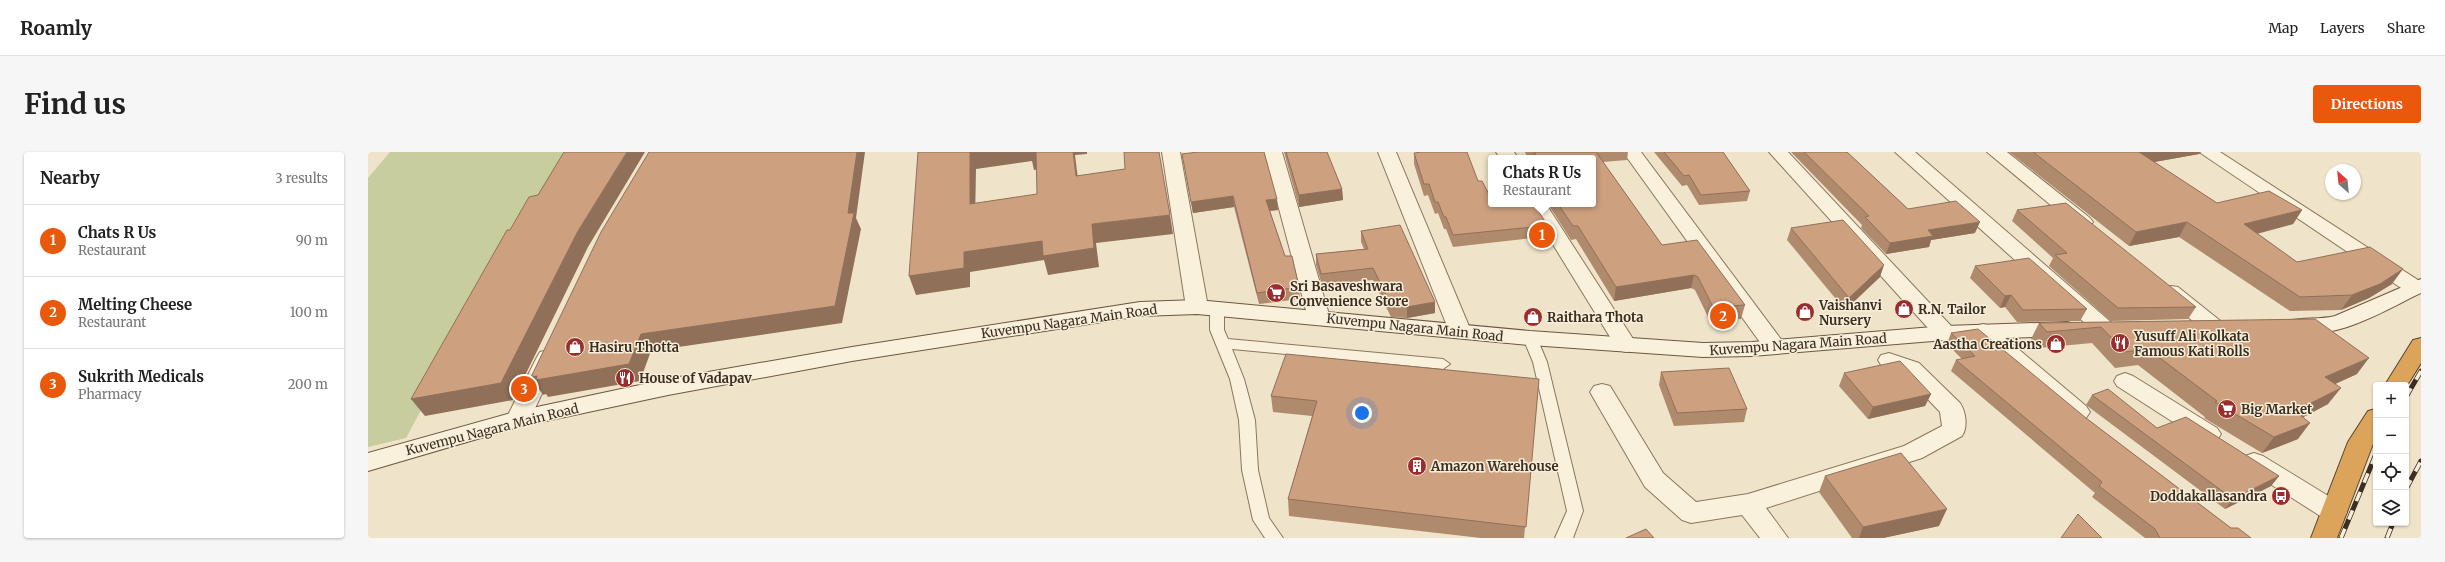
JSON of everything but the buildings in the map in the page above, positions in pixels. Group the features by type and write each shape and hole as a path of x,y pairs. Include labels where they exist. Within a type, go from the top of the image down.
{"highway":[{"path":"2398,382 2421,345"},
{"path":"2324,538 2360,442 2375,418"}],"street":[{"path":"1171,152 1207,308"},
{"path":"1273,152 1320,318"},
{"path":"1387,152 1460,331"},
{"path":"1632,152 1776,347"},
{"path":"1778,152 1945,333"},
{"path":"1904,152 2105,329"},
{"path":"1996,152 2100,235"},
{"path":"2208,152 2417,286"},
{"path":"1540,207 1626,345"},
{"path":"2154,279 2215,328"},
{"path":"2276,327 2322,326 2341,322 2417,286"},
{"name":"Kuvempu Nagara Main Road","path":"368,462 518,419 668,387 956,337 1113,312 1207,308 1530,338 1718,350 1776,347 1945,333 2128,328"},
{"path":"2184,328 2238,327"},
{"path":"1983,331 2095,426"},
{"path":"518,419 555,341"},
{"path":"1602,392 1654,480 1691,513 1748,504 1913,452 1954,430 1952,409 1911,368 1889,360"},
{"path":"2125,381 2334,512"},
{"path":"1748,504 1775,538"}],"lane":[{"path":"1207,308 1237,378 1247,420 1250,470 1261,520 1275,538"},
{"path":"1530,338 1540,362 1575,511 1566,536 1563,538"},
{"path":"1221,343 1443,364"}],"green space":[{"path":"390,152 571,152 516,234 406,438 368,447 368,178"}],"railway":[{"path":"2409,392 2421,371"},
{"path":"2341,538 2373,461"},
{"path":"2409,483 2421,461"},
{"path":"2387,538 2392,526"}],"place":[{"name":"Chats R Us","path":"1542,235"},
{"name":"Sri Basaveshwara Convenience Store","path":"1276,293"},
{"name":"R.N. Tailor","path":"1904,309"},
{"name":"Vaishanvi Nursery","path":"1805,312"},
{"name":"Melting Cheese","path":"1723,316"},
{"name":"Raithara Thota","path":"1533,317"},
{"name":"Yusuff Ali Kolkata Famous Kati Rolls","path":"2120,343"},
{"name":"Aastha Creations","path":"2056,344"},
{"name":"Hasiru Thotta","path":"575,347"},
{"name":"House of Vadapav","path":"625,378"},
{"name":"Sukrith Medicals","path":"524,389"},
{"name":"Big Market","path":"2227,409"},
{"name":"Amazon Warehouse","path":"1417,466"},
{"name":"Doddakallasandra","path":"2281,496"}]}
